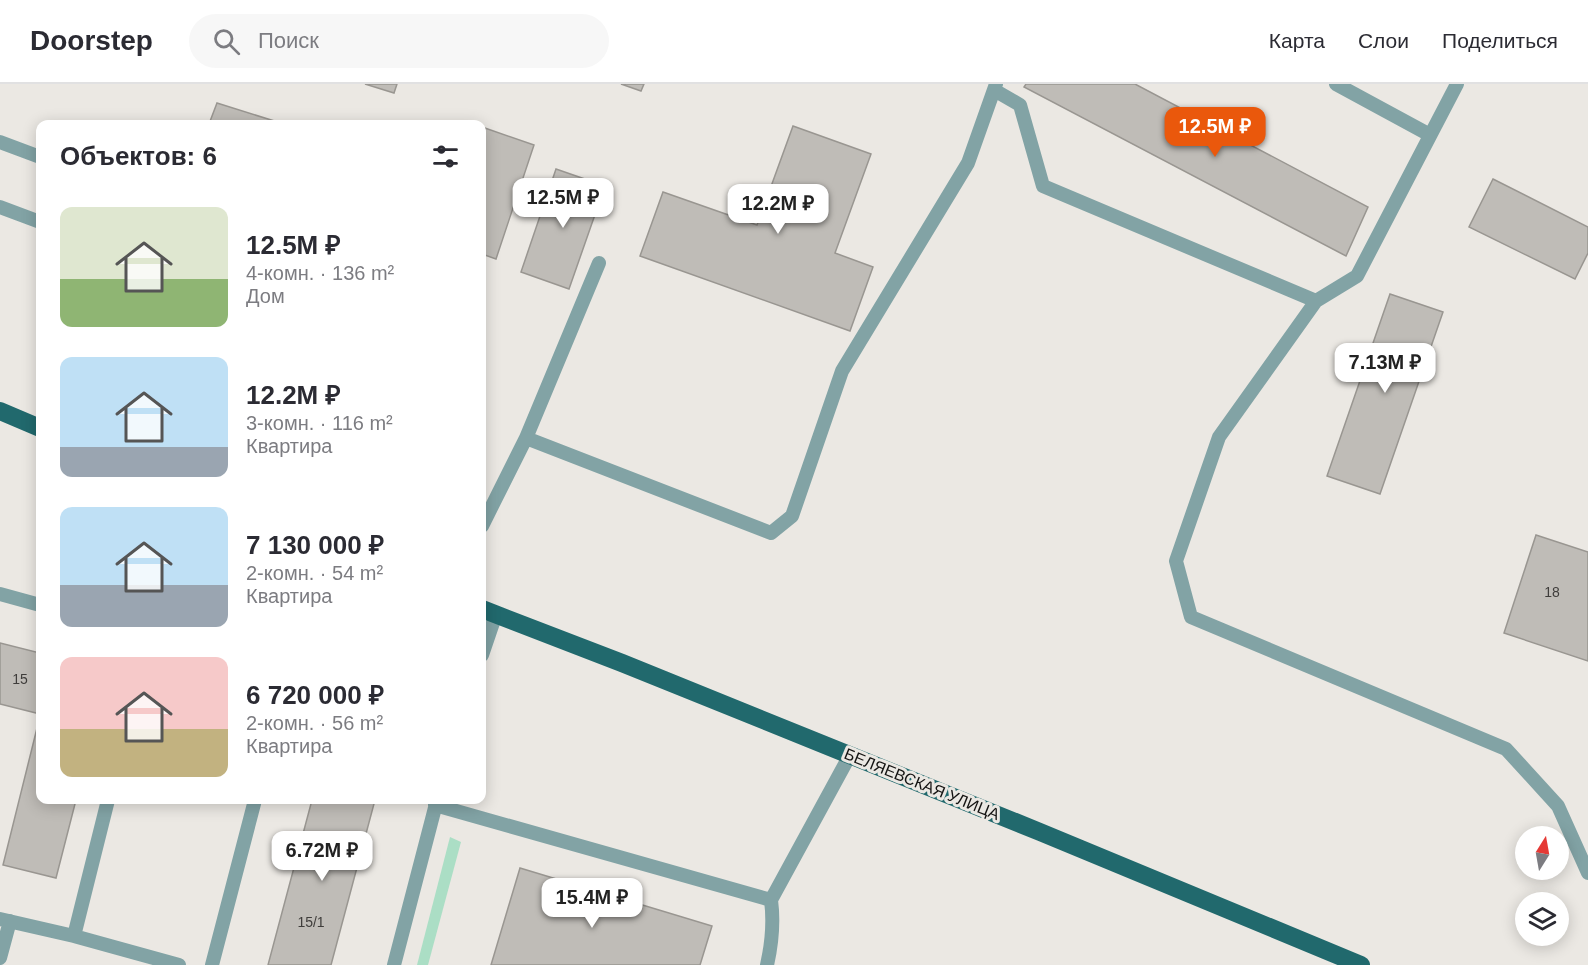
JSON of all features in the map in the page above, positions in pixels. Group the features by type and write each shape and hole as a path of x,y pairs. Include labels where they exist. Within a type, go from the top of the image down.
{"main road":[{"path":"0,411 36,426"},
{"name":"БЕЛЯЕВСКАЯ УЛИЦА","path":"489,611 850,755 1361,965"}],"lane":[{"path":"1336,84 1430,135"},
{"path":"1457,84 1357,276 1316,302 1220,437 1176,561 1191,617 1506,748 1558,806 1588,873"},
{"path":"526,438 771,533 792,516 842,371 968,163 995,87 1020,105 1043,186 1316,302"},
{"path":"0,142 36,156"},
{"path":"0,207 36,220"},
{"path":"486,518 526,438 599,263"},
{"path":"0,594 36,604"},
{"path":"486,630 489,611"},
{"path":"767,965 774,924 771,900 850,755"},
{"path":"74,936 107,804"},
{"path":"212,965 254,804"},
{"path":"394,965 435,804"},
{"path":"443,804 771,900"},
{"path":"0,958 5,920 179,965"}],"green space":[{"path":"450,837 461,842 428,965 417,965"}],"building":[{"path":"365,84 397,84 394,93"},
{"path":"621,84 644,84 641,91"},
{"path":"1026,84 1135,84 1368,207 1346,256 1024,87"},
{"path":"217,103 271,120 211,120"},
{"path":"793,126 871,154 835,253 873,267 850,331 640,256 663,192 757,225"},
{"path":"486,128 534,145 496,259 486,255"},
{"path":"556,169 605,186 569,289 521,272"},
{"path":"1493,179 1588,227 1588,253 1575,279 1469,227"},
{"path":"1390,294 1443,312 1380,494 1327,476"},
{"path":"1536,535 1588,552 1588,661 1504,633"},
{"path":"0,643 36,652 36,713 0,704"},
{"path":"36,732 36,804 75,804 56,878 3,865"},
{"path":"311,804 374,804 331,965 268,965"},
{"path":"520,868 712,926 700,965 491,965"}]}
